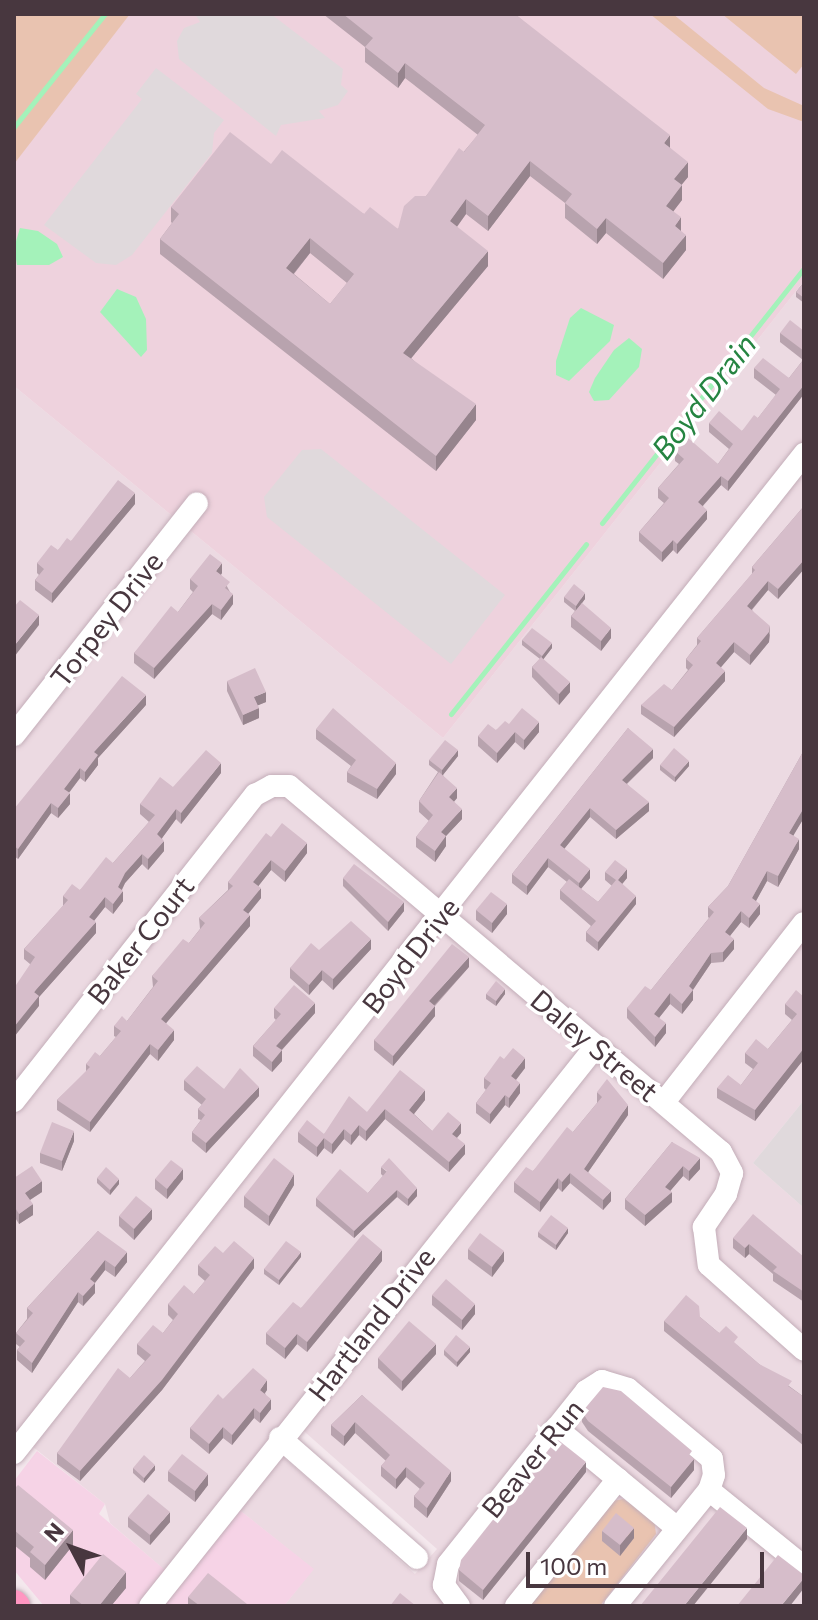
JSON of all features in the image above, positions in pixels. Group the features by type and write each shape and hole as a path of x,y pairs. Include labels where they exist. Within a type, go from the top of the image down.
{"street":[{"name":"Boyd Drive","path":"14,1453 804,454"},
{"name":"Torpey Drive","path":"14,735 197,503"},
{"name":"Daley Street","path":"272,786 298,791 721,1152 732,1173 726,1194 704,1227 709,1265 804,1350"},
{"name":"Baker Court","path":"14,1101 245,807 272,786"},
{"path":"664,1102 804,923"},
{"name":"Hartland Drive","path":"150,1606 280,1438 596,1046"},
{"name":"Beaver Run","path":"459,1606 444,1585 448,1564 586,1391 602,1381 618,1382 712,1459 709,1490"},
{"path":"556,1428 677,1528"},
{"path":"280,1438 417,1558"},
{"path":"516,1606 618,1479"},
{"path":"615,1606 709,1490 804,1567"}],"shaded area":[{"path":"14,14 804,14 804,281 443,738 14,386"},
{"path":"14,14 130,14 14,164"},
{"path":"195,14 271,14 343,69 341,85 348,91 338,105 319,111 325,118 281,125 276,136 179,59 177,41 184,28 200,22"},
{"path":"650,14 673,14 764,88 804,106 804,122 768,109"},
{"path":"722,14 804,14 804,64 796,74"},
{"path":"156,68 224,120 214,133 212,153 132,255 116,265 96,263 44,225 142,99 136,94"},
{"path":"20,228 38,231 57,244 63,257 49,265 17,265 14,248"},
{"path":"804,281 804,1100 753,1163 804,1208 804,1606 284,1606 313,1569 237,1508 280,1454 415,1574 437,1549 288,1417 167,1572 110,1523 105,1504 18,1435 14,1438 14,386 443,738"},
{"path":"117,289 136,297 146,319 147,350 141,357 100,312"},
{"path":"581,308 614,325 610,341 569,381 556,375 556,361 570,318"},
{"path":"629,338 642,349 639,367 609,400 594,401 589,392 595,378 614,350"},
{"path":"321,449 505,595 451,664 267,517 264,497 302,450"},
{"path":"804,1100 804,1208 753,1163"},
{"path":"37,1451 105,1504 99,1514 178,1581 237,1508 314,1569 284,1606 44,1606 14,1570 14,1481"},
{"path":"623,1499 654,1518 656,1534 600,1606 527,1606 613,1501"}],"building":[{"path":"343,14 515,14 670,135 664,143 688,162 674,179 682,185 666,206 681,217 675,226 686,235 663,263 606,218 597,229 565,203 572,194 530,161 488,216 466,199 450,221 488,251 403,353 476,404 436,456 160,239 179,214 171,207 230,132 271,164 282,150 364,214 370,207 398,229 404,206 415,196 426,196 459,148 464,152 485,125 405,63 398,73 365,47 373,38","holes":["310,238 354,274 330,304 286,268"]},
{"path":"804,282 804,298 796,292"},
{"path":"790,320 804,331 804,351 780,333"},
{"path":"763,358 789,378 804,359 804,385 728,481 721,476 698,502 707,510 677,544 673,540 662,552 639,532 669,498 658,488 684,459 675,451 687,437 718,464 733,444 709,423 719,411 742,431 754,415 758,418 780,389 754,368"},
{"path":"118,480 135,493 52,593 35,580 44,569 37,563 51,545 58,550 67,538 71,541"},
{"path":"804,506 804,560 778,589 768,581 747,606 770,626 769,632 750,655 734,642 716,663 725,671 674,727 641,705 664,684 672,690 693,665 686,659 701,641 697,638"},
{"path":"210,554 222,563 216,571 230,582 225,588 233,594 221,610 212,604 154,668 134,653 171,606 178,612 198,586 190,579"},
{"path":"574,584 585,593 576,606 564,597"},
{"path":"20,600 39,615 14,646 14,607"},
{"path":"582,603 611,628 601,641 571,616"},
{"path":"532,628 552,643 542,656 522,640"},
{"path":"541,657 570,682 559,694 532,667"},
{"path":"255,668 266,692 254,697 259,708 243,715 227,681"},
{"path":"122,676 146,695 94,752 98,755 85,772 80,768 64,789 70,793 58,808 51,803 18,849 14,846 14,809"},
{"path":"333,708 396,763 377,789 347,772 356,760 316,729"},
{"path":"522,708 539,722 524,740 515,732 497,753 478,736 488,724 496,730 505,721 509,724"},
{"path":"628,728 653,749 622,780 649,802 616,830 590,808 560,845 590,869 579,883 548,858 527,886 512,874"},
{"path":"445,740 458,750 442,770 429,760"},
{"path":"674,748 689,761 675,777 660,765"},
{"path":"206,750 221,763 181,813 176,809 157,834 164,841 148,859 142,854 125,873 118,887 123,891 113,904 105,897 89,917 96,922 34,992 39,996 14,1027 14,988 35,957 24,949 68,900 63,896 72,884 80,890 106,857 113,863 155,815 140,804 160,777 173,787"},
{"path":"804,750 804,812 789,833 799,839 778,876 767,871 752,898 760,904 749,918 741,911 725,932 734,939 723,952 711,953 689,986 693,990 682,1004 670,993 654,1014 666,1023 655,1037 627,1008 645,986 651,990 714,912 708,907 728,886"},
{"path":"439,772 457,788 449,797 462,809 441,832 446,836 435,851 416,837 433,815 419,801"},
{"path":"282,823 307,843 285,871 271,860 253,882 261,888 243,910 250,915 161,1019 174,1030 158,1050 150,1044 90,1122 57,1100 90,1067 86,1064 95,1052 100,1056 121,1031 114,1026 122,1016 127,1021 158,981 152,976 183,939 189,943 205,923 199,918 233,886 228,882 266,833 271,837"},
{"path":"615,860 627,869 618,880 636,896 598,942 586,932 596,921 560,890 569,879 598,902 616,880 605,872"},
{"path":"354,864 404,902 388,922 343,878"},
{"path":"491,892 507,904 492,923 476,910"},
{"path":"351,921 371,939 333,979 322,970 309,985 290,968 311,943 319,950"},
{"path":"452,944 469,957 429,1001 435,1006 393,1056 374,1040"},
{"path":"496,981 505,989 496,1001 486,994"},
{"path":"294,985 315,1003 276,1046 282,1050 272,1062 253,1046 281,1014 274,1008"},
{"path":"796,990 804,997 804,1048 755,1110 717,1088 728,1075 741,1085 758,1063 745,1053 756,1039 768,1049 797,1014 785,1004"},
{"path":"513,1048 525,1058 511,1076 520,1083 509,1098 505,1095 490,1114 476,1103 491,1083 484,1078 500,1056 504,1059"},
{"path":"197,1066 224,1089 240,1068 259,1087 206,1143 192,1132 205,1115 198,1109 206,1099 184,1080"},
{"path":"400,1070 425,1090 409,1110 432,1131 448,1112 461,1123 452,1134 465,1144 449,1162 385,1109 366,1131 359,1125 351,1135 344,1129 332,1144 324,1138 317,1147 298,1132 307,1120 324,1134 349,1096 367,1112"},
{"path":"607,1079 628,1105 584,1169 611,1191 603,1200 570,1173 562,1182 558,1178 540,1202 514,1182 526,1167 533,1171 567,1127 573,1132 602,1097 597,1092"},
{"path":"52,1122 74,1131 62,1161 40,1153"},
{"path":"672,1142 700,1158 689,1171 683,1166 665,1187 672,1192 645,1215 625,1199"},
{"path":"274,1158 294,1174 269,1216 244,1196"},
{"path":"389,1158 417,1188 408,1199 397,1190 354,1231 316,1198 340,1169 368,1193 387,1171 381,1167"},
{"path":"171,1160 183,1169 167,1189 155,1179"},
{"path":"32,1166 42,1181 25,1193 33,1204 19,1214 14,1206 14,1178"},
{"path":"106,1167 119,1179 110,1190 97,1178"},
{"path":"136,1196 152,1209 134,1229 119,1216"},
{"path":"753,1214 804,1257 804,1292 773,1271 777,1267 749,1244 745,1248 733,1238"},
{"path":"551,1215 568,1228 556,1245 538,1232"},
{"path":"98,1231 127,1252 115,1267 105,1260 90,1279 95,1283 83,1296 78,1292 32,1363 17,1350 25,1341 16,1333 33,1313 27,1308"},
{"path":"480,1233 504,1251 492,1267 468,1249"},
{"path":"363,1234 382,1250 307,1342 297,1334 285,1348 266,1333 293,1302 301,1308"},
{"path":"234,1241 254,1258 162,1380 80,1471 57,1453 118,1368 130,1378 151,1355 137,1344 153,1325 163,1333 178,1314 168,1304 184,1285 194,1294 210,1275 198,1265 215,1246 223,1253"},
{"path":"286,1241 301,1252 279,1280 264,1269"},
{"path":"446,1279 475,1304 462,1320 432,1295"},
{"path":"686,1295 699,1306 700,1317 719,1333 726,1326 738,1337 734,1342 759,1364 792,1381 788,1386 804,1397 804,1436 664,1321"},
{"path":"409,1321 436,1344 402,1381 378,1358"},
{"path":"456,1335 470,1347 457,1362 444,1350"},
{"path":"253,1368 267,1380 260,1390 271,1399 260,1413 254,1408 232,1435 223,1427 209,1444 190,1428 218,1394 223,1399"},
{"path":"603,1387 621,1391 692,1451 689,1455 694,1459 671,1487 588,1421 582,1412"},
{"path":"362,1395 451,1471 427,1508 414,1496 425,1483 406,1467 396,1479 381,1466 390,1455 355,1422 344,1436 331,1425"},
{"path":"557,1439 586,1462 483,1590 459,1570 461,1560"},
{"path":"182,1454 208,1474 195,1491 168,1471"},
{"path":"144,1455 155,1465 144,1478 133,1468"},
{"path":"18,1485 73,1530 45,1565 30,1552 34,1547 14,1530 14,1489"},
{"path":"148,1494 170,1512 150,1535 128,1517"},
{"path":"720,1507 747,1528 684,1606 640,1606"},
{"path":"616,1513 634,1528 620,1545 602,1531"},
{"path":"103,1554 126,1572 99,1606 84,1606 70,1595"},
{"path":"778,1555 804,1578 781,1606 737,1606"},
{"path":"208,1573 246,1606 200,1606 188,1597"},
{"path":"400,1593 416,1606 390,1606"}],"waterway":[{"path":"14,127 105,14"},
{"name":"Boyd Drain","path":"602,523 804,268"},
{"name":"Boyd Drain","path":"451,714 586,544"}]}
